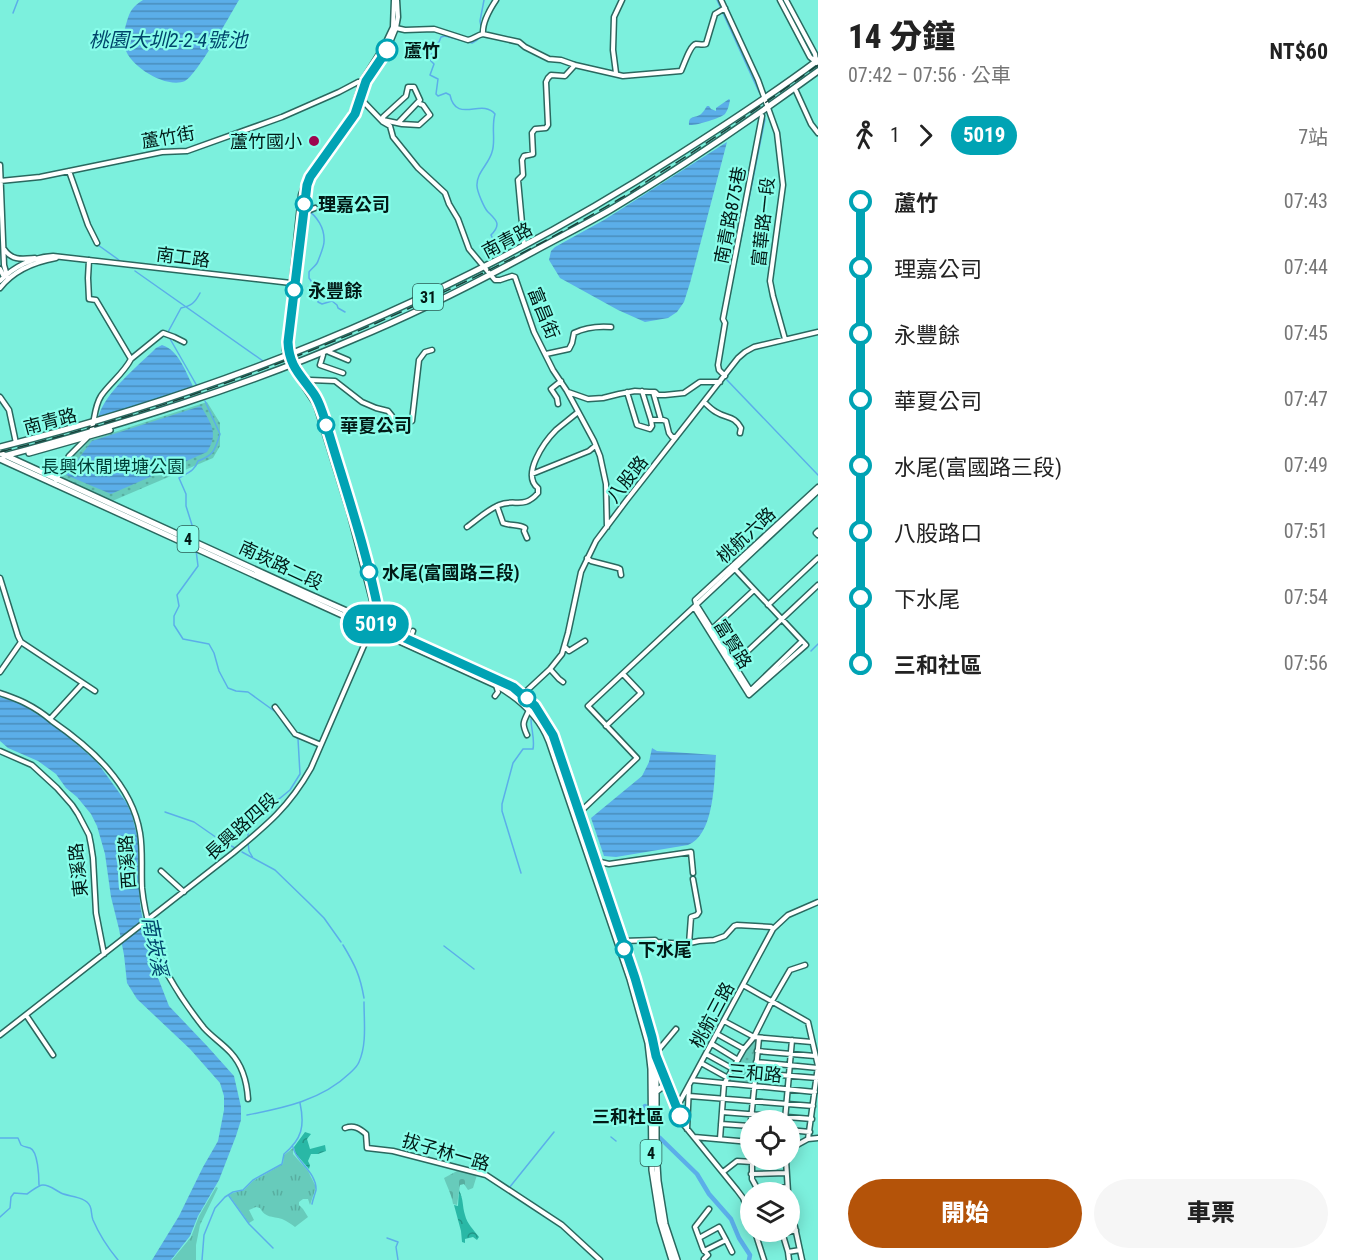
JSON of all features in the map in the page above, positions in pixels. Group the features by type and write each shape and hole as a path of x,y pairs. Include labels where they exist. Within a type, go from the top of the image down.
{"main road":[{"name":"31","path":"2,455 16,443 94,423 288,356 485,268 640,180 765,99 817,62"},
{"name":"31","path":"90,435 151,418 268,377 394,324 491,276 637,197 762,116 818,73"},
{"name":"南青路","path":"2,455 90,435 216,393 292,366 380,328 491,276 607,211 769,109 818,73"},
{"name":"南青路","path":"2,455 226,381 395,313 604,205 698,146 765,99"},
{"name":"南青路","path":"685,151 698,146"},
{"name":"南青路","path":"631,188 640,180"},
{"name":"南青路","path":"637,197 646,188"},
{"name":"南青路","path":"562,236 586,226"},
{"name":"南青路","path":"384,315 395,313"},
{"name":"南青路","path":"380,328 394,324"},
{"name":"南青路","path":"268,377 280,369"},
{"name":"南青路","path":"213,383 226,381"},
{"name":"南青路","path":"142,410 150,404"},
{"name":"南青路","path":"137,419 151,418"},
{"name":"南崁路二段","path":"2,455 374,626 496,684 535,706 553,735 569,781 577,815"},
{"name":"南崁路二段","path":"374,626 410,639 513,687 548,736 565,788 577,815"},
{"name":"4","path":"577,815 596,861 648,1043 651,1069 652,1170 661,1228 672,1260"},
{"name":"4","path":"577,815 619,942 635,978 656,1054 656,1162 668,1231 677,1260"},
{"path":"657,1091 662,1087 670,1090"}],"street":[{"path":"374,626 378,621 378,611 363,549 318,401 292,366 288,356 288,342 301,195 304,184 350,117 364,81 395,27 396,0"},
{"path":"483,34 484,24 496,0"},
{"path":"616,73 613,50 614,17 622,0"},
{"name":"富華路一段","path":"721,0 722,10 750,61 777,133 783,184 770,281 785,339"},
{"path":"780,0 787,6 815,54 817,62"},
{"path":"786,0 787,6"},
{"path":"395,27 405,30 434,29 468,40 483,34 519,42 549,59 624,76 681,70 692,46 706,44 715,14 722,10"},
{"path":"524,246 518,180 522,176 522,160 524,156 533,154 532,133 548,125 546,82 548,78 551,75 565,76 575,65"},
{"name":"蘆竹街","path":"0,180 40,177 162,152 186,151 282,117 364,81"},
{"path":"394,124 391,121 385,121 383,117 406,96 406,85 414,87 420,100 394,124 393,137 418,168 445,193 469,249 491,276"},
{"path":"796,91 811,124 818,133"},
{"path":"359,98 383,122 394,124 416,125 429,117 430,115 420,104"},
{"name":"南青路875巷","path":"725,376 719,370 718,365 724,321 762,116"},
{"path":"0,165 5,278"},
{"path":"69,171 88,225 97,243"},
{"path":"301,213 315,208"},
{"path":"4,249 16,259 39,257"},
{"name":"南工路","path":"0,288 5,278 20,266 39,257 67,257 293,283"},
{"name":"南工路","path":"5,278 32,264 67,257"},
{"path":"89,260 89,299 96,300 131,359"},
{"path":"0,269 5,278"},
{"name":"富昌街","path":"491,276 497,280 515,277 532,327 595,446 602,463 606,484 607,527"},
{"path":"546,354 569,349 574,333 581,330 611,327"},
{"name":"八股路","path":"520,697 559,660 565,647 581,572 596,541 741,354 749,349 818,332"},
{"path":"56,481 69,456 90,435 100,397 131,359 163,333 184,342"},
{"path":"303,383 310,380 335,381 362,402 388,411 397,429 412,421 419,360 425,352 432,350"},
{"path":"329,352 348,360"},
{"path":"323,355 320,365 343,373"},
{"path":"558,404 551,389 561,381"},
{"path":"567,391 588,399 642,391 658,395 676,394 684,393 700,382 720,382"},
{"path":"627,392 637,425 652,428 642,391"},
{"path":"653,392 661,420"},
{"path":"0,397 9,410 16,443"},
{"path":"704,402 716,412 738,422 741,428 740,433"},
{"path":"467,527 497,506 506,503 528,502 534,498 538,493 538,488 533,484 532,474 535,462 556,430 578,412"},
{"path":"651,420 666,422 669,433 672,437 677,437"},
{"path":"532,474 589,451 595,446"},
{"name":"桃航六路","path":"606,726 588,706 818,489"},
{"name":"桃航六路","path":"695,606 695,600 818,489"},
{"path":"497,506 503,523 522,526 525,528 527,538"},
{"path":"587,558 618,568 621,575"},
{"path":"768,604 818,558"},
{"path":"734,568 804,643 749,692"},
{"path":"0,578 2,591 21,642 95,691"},
{"path":"734,664 818,585"},
{"path":"712,629 754,590"},
{"name":"富賢路","path":"695,606 734,664 749,692"},
{"name":"富賢路","path":"695,606 749,692"},
{"name":"長興路四段","path":"0,1035 184,892 274,818 287,804 303,782 374,626"},
{"path":"410,639 413,631"},
{"path":"565,647 569,651 585,640"},
{"path":"0,672 21,642"},
{"path":"550,669 563,682"},
{"path":"577,815 637,758 606,726 641,693 622,674"},
{"path":"50,719 83,683"},
{"path":"495,696 498,692 496,684"},
{"name":"西溪路","path":"0,693 26,703 73,735 99,759 121,787 133,810 141,838 142,886 146,922 157,951 176,987 206,1030 231,1052 244,1077 248,1099"},
{"path":"275,707 295,734 321,745"},
{"path":"527,735 524,722 529,709"},
{"name":"東溪路","path":"0,751 32,765 57,788 78,814 88,835 93,858 96,913 104,954"},
{"path":"596,861 609,864 691,852 693,873"},
{"path":"161,871 184,892"},
{"path":"689,944 691,917 699,912 693,879"},
{"path":"619,942 655,940 689,944 725,936 737,925 771,927 772,932 788,915 818,902"},
{"name":"桃航三路","path":"676,1109 772,932"},
{"path":"720,1140 724,1084 744,1049 756,1037 772,1001 790,970 805,966"},
{"path":"744,985 808,1022 818,1067 808,1139"},
{"path":"26,1015 53,1055"},
{"path":"724,1021 756,1037 812,1042"},
{"path":"656,1054 676,1029"},
{"path":"717,1034 744,1049"},
{"path":"752,1110 756,1037"},
{"path":"786,1110 792,1040"},
{"path":"648,1043 656,1054 676,1109 687,1129 740,1194"},
{"path":"711,1044 738,1060"},
{"path":"757,1051 815,1056"},
{"path":"706,1054 733,1069"},
{"path":"756,1062 818,1067"},
{"path":"701,1063 728,1078"},
{"path":"755,1073 817,1078"},
{"name":"三和路","path":"692,1080 815,1092"},
{"path":"687,1129 689,1085"},
{"path":"689,1096 813,1106"},
{"path":"722,1112 740,1113"},
{"path":"800,1119 812,1119"},
{"path":"721,1124 740,1125"},
{"name":"拔子林一路","path":"345,1128 353,1126 360,1128 366,1134 367,1148 393,1151 486,1175 562,1225 600,1260"},
{"path":"800,1131 810,1132"},
{"path":"693,1136 740,1141"},
{"path":"800,1143 808,1139 818,1138"},
{"path":"723,1172 736,1161 740,1161"},
{"path":"754,1182 752,1173 786,1173 787,1182"},
{"path":"704,1259 708,1255 704,1251 695,1227 709,1209"},
{"path":"699,1238 719,1227 732,1252"},
{"path":"661,1228 668,1231"},
{"path":"704,1251 726,1240"},
{"path":"758,1242 764,1260"},
{"path":"785,1242 789,1260"},
{"path":"798,1242 802,1260"},
{"path":"788,1252 800,1250"},
{"path":"588,1260 594,1254"}],"green space":[{"name":"長興休閒埤塘公園","path":"207,402 220,423 220,446 213,458 110,502 59,478 65,462 90,440"},
{"path":"752,1041 756,1041 752,1083 730,1082"},
{"path":"305,1132 311,1134 307,1139 310,1149 325,1145 326,1151 311,1154 308,1161 309,1169 295,1153 294,1147"},
{"path":"293,1148 293,1154 308,1171 316,1187 310,1205 308,1199 299,1202 308,1217 295,1227 282,1219 267,1215 256,1207 249,1210 254,1220 249,1223 229,1195 244,1190 253,1181 283,1164 284,1155"},
{"path":"457,1171 477,1175 473,1188 468,1190 464,1184 460,1185 457,1205 453,1204 444,1178"},
{"path":"216,1187 218,1188 200,1225 196,1260 172,1260 191,1237 199,1216"},
{"path":"459,1190 466,1218 479,1237 477,1240 473,1237 465,1239 465,1243 462,1242 454,1205 458,1206"}],"water":[{"name":"桃園大圳2-2-4號池","path":"143,0 239,0 197,68 185,81 177,83 159,79 141,69 128,55 125,48 124,35 128,17 134,7"},
{"path":"729,99 728,109 723,116 689,125 690,119 700,115 707,106 716,111 716,108"},
{"path":"727,142 690,283 684,302 677,312 668,318 645,322 560,278 549,260 551,251 555,247 604,220"},
{"path":"162,345 177,357 194,388 98,418 114,389 156,348"},
{"name":"長興休閒埤塘公園","path":"201,406 213,434 207,452 111,494 66,475 92,441"},
{"path":"0,697 21,704 56,726 97,762 126,802 132,815 138,840 140,904 149,955 169,1006 234,1076 241,1107 241,1120 236,1136 219,1180 198,1216 190,1236 171,1260 152,1260 179,1216 218,1141 224,1110 224,1096 220,1083 190,1049 137,999 127,983 105,854 97,826 91,814 56,774 38,761 8,748 0,741"},
{"path":"652,748 657,751 716,755 711,805 703,830 697,839 688,845 616,857 604,856 591,818 642,776 649,762"}],"waterway":[{"path":"13,13 18,0"},
{"path":"481,26 484,0"},
{"path":"717,0 759,92"},
{"path":"479,37 472,43 441,37 432,48 430,60 434,64 430,75 438,79 436,94 438,96 446,93 450,95 453,103 463,110 483,108 495,114 493,148 478,177 477,186 485,207 497,222 491,235 500,254"},
{"path":"725,318 765,119"},
{"path":"306,209 320,223 324,237 317,262 309,272 309,278 318,291 318,302 322,304 332,301 345,312"},
{"path":"98,245 119,260"},
{"path":"135,271 263,361"},
{"path":"513,278 517,291"},
{"path":"168,332 181,308 192,304 200,293"},
{"path":"169,337 197,386"},
{"path":"727,380 818,475"},
{"path":"192,525 186,506 186,494 179,478 193,469 198,461 211,454 220,434 205,401"},
{"path":"192,529 194,538"},
{"path":"196,550 198,566 177,595 179,606 174,616 174,625 183,639 209,644 228,688 248,692 277,713 289,731 298,739 300,774 290,790 251,822 248,837"},
{"path":"811,651 818,644"},
{"path":"521,873 502,811 502,804 513,763 523,749 533,749 531,719"},
{"path":"165,812 194,822 235,848"},
{"path":"248,842 253,858"},
{"path":"242,852 275,870 324,918 341,942"},
{"path":"343,945 356,970 364,998"},
{"path":"444,946 474,969"},
{"path":"247,1115 302,1102 327,1090 354,1070 362,1055 365,1033 364,1002"},
{"path":"202,1260 204,1235 215,1208 225,1197 243,1190 253,1180 282,1164 284,1154 295,1143 301,1132 300,1103"},
{"path":"645,1106 648,1113"},
{"path":"509,1188 554,1132"},
{"path":"611,1137 616,1141"},
{"path":"0,1138 18,1138 21,1145 33,1150 38,1165 39,1185"},
{"path":"660,1138 697,1174 709,1194 731,1219 750,1255 749,1260"},
{"path":"293,1147 313,1178 316,1190 312,1204"},
{"path":"0,1217 10,1208 11,1197 14,1193 27,1194 39,1186 48,1186 88,1203 98,1230 118,1260"},
{"path":"229,1196 249,1224 273,1248"},
{"path":"387,1238 398,1242 396,1247 398,1260"}],"railway":[{"path":"0,452 81,430 241,378 397,314 548,239 627,194 727,129 818,65"}],"bus line":[{"name":"5019","path":"387,50 366,81 355,114 310,177 307,185 288,342 289,354 294,366 315,395 324,417 355,515 379,614 376,625 502,680 535,706 553,735 635,978 656,1056 680,1116"}],"place":[{"name":"蘆竹","path":"387,50"},
{"name":"蘆竹國小","path":"314,141"},
{"name":"理嘉公司","path":"304,204"},
{"name":"永豐餘","path":"294,290"},
{"name":"華夏公司","path":"326,425"},
{"name":"水尾(富國路三段)","path":"369,572"},
{"name":"下水尾","path":"624,949"},
{"name":"三和社區","path":"680,1116"}],"water label":[{"name":"南崁溪","path":"155,946"}]}
